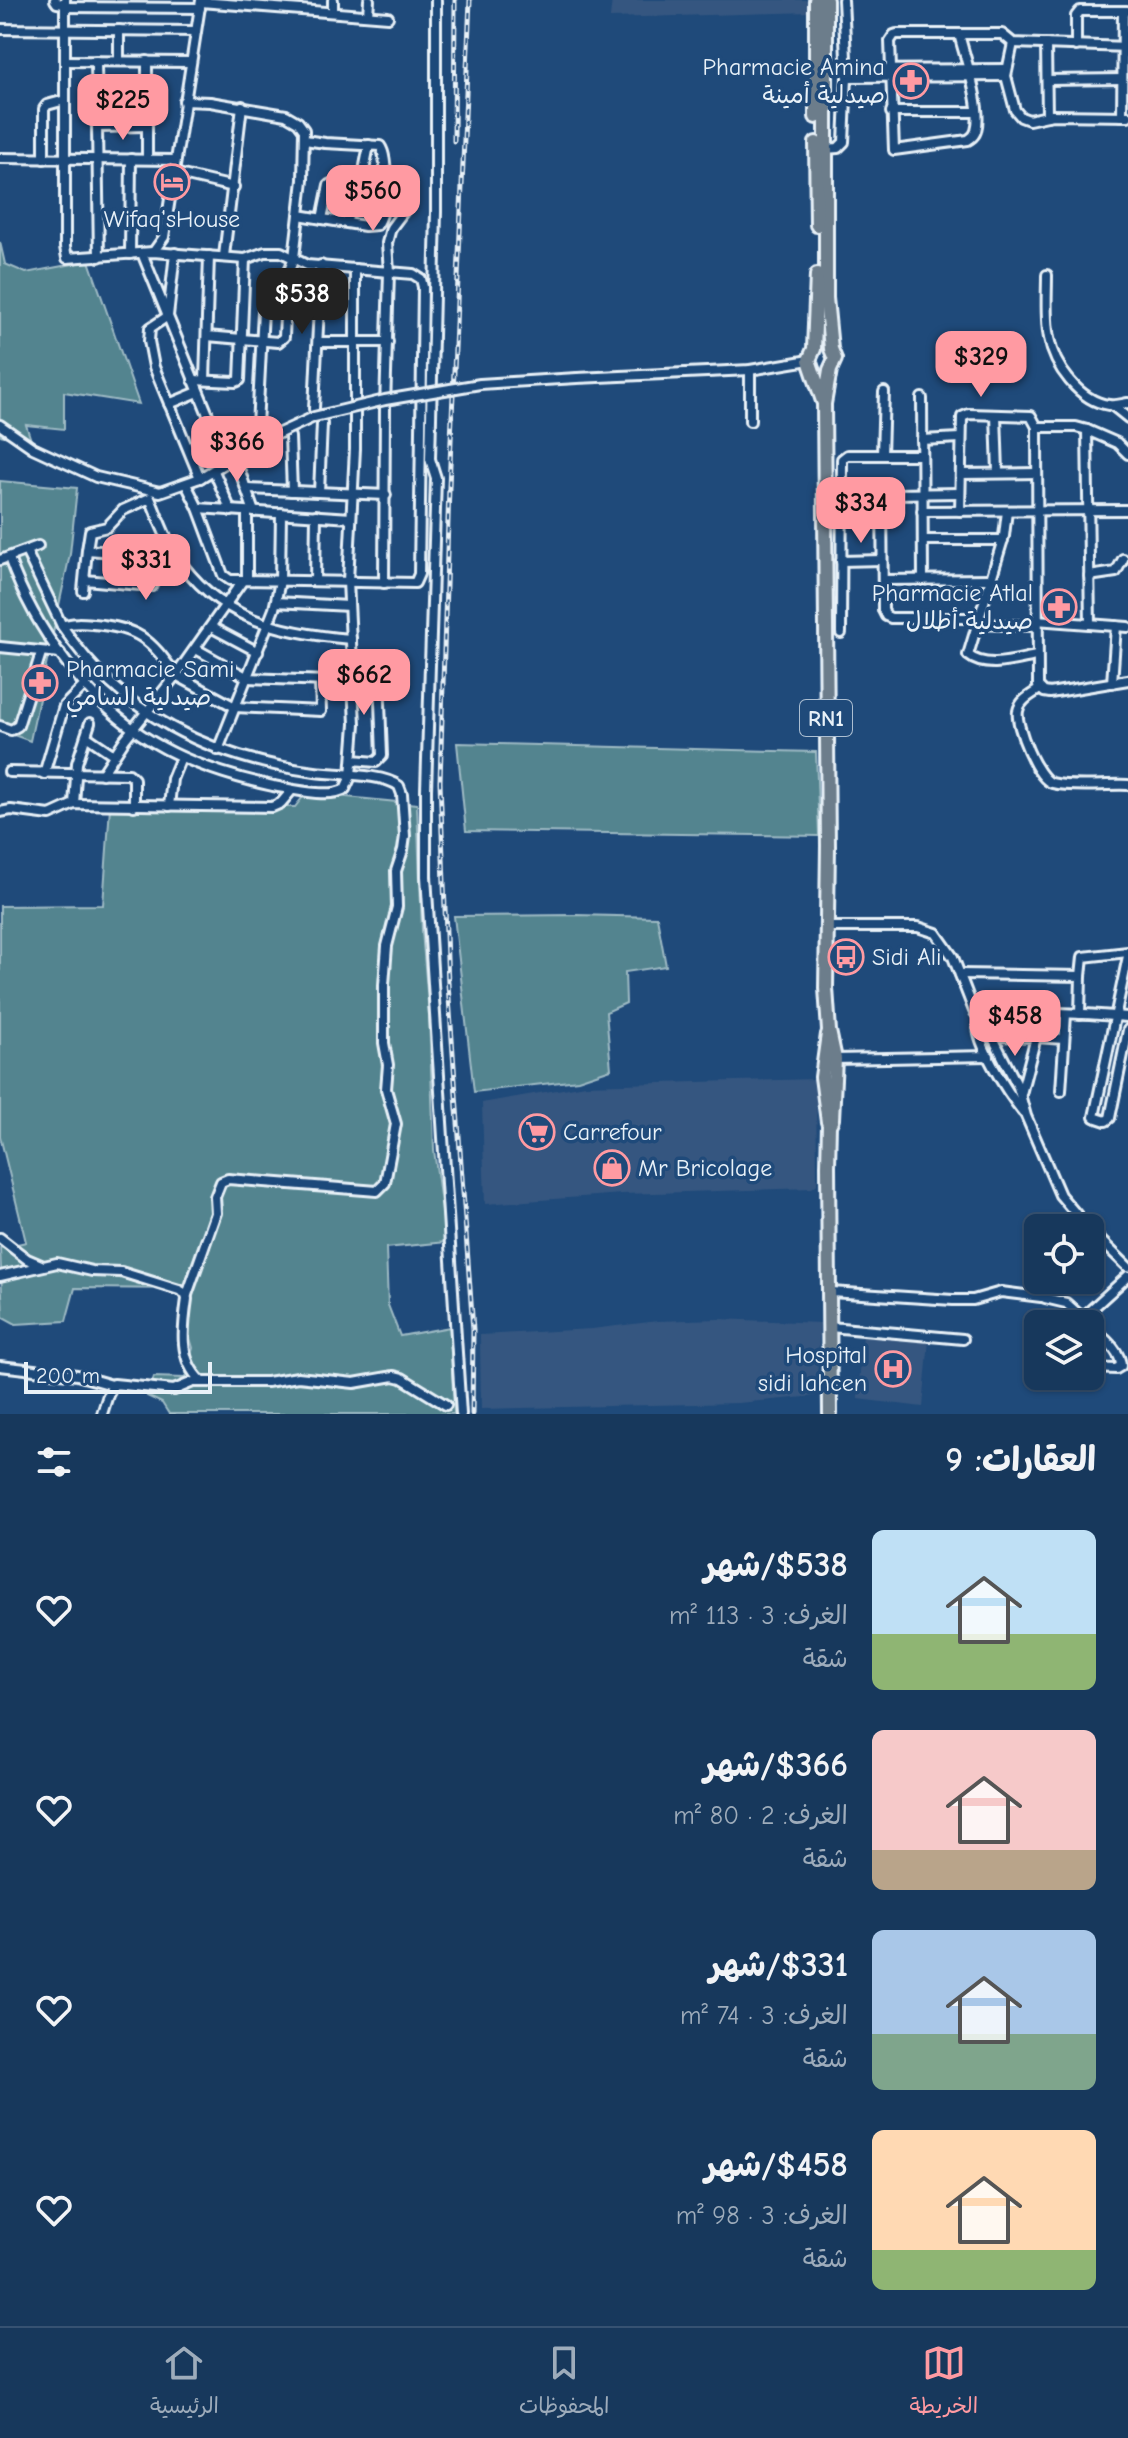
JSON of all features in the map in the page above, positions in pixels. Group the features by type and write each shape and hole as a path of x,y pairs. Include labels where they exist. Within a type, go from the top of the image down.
{"main road":[{"name":"RN1","path":"816,0 818,251 812,359 824,404"},
{"name":"RN1","path":"826,0 826,298 831,349 835,359 824,404 826,988 828,1088 832,1119 829,1125 828,1230 830,1414"},
{"path":"830,370 819,372 812,359 825,346 831,349"}],"street":[{"path":"55,0 65,4 300,4 333,12 388,17"},
{"path":"333,0 333,12"},
{"path":"436,0 436,212 430,459 436,478 426,876 461,1414"},
{"path":"825,149 844,144 847,73 843,0"},
{"path":"368,15 371,1"},
{"path":"153,252 164,237 200,3"},
{"path":"65,4 67,258 153,252 245,259 272,251 286,253 307,265 413,274 421,279 417,581 411,585 230,580 223,575 186,484"},
{"path":"1013,43 1006,73 1019,116 1029,120 1047,116 1125,116 1122,79 1125,11 1080,11 1076,16 1076,46"},
{"path":"0,29 196,31"},
{"path":"119,30 119,61"},
{"path":"959,34 977,129 971,139 898,152 892,146 890,41 894,35 959,34 1002,34 1013,43 1125,47"},
{"path":"1046,44 1047,116"},
{"path":"65,61 191,62"},
{"path":"96,61 99,257"},
{"path":"147,61 147,159"},
{"path":"847,73 1006,73"},
{"path":"1047,80 1122,79"},
{"path":"97,92 147,93"},
{"path":"44,159 44,109 47,105 65,100"},
{"path":"184,101 242,106 286,115 298,122 304,130 305,140 294,258 287,276 284,337 278,342 207,336"},
{"path":"224,256 242,106"},
{"path":"891,112 976,112"},
{"path":"98,127 147,126"},
{"path":"299,215 377,225 381,220 385,155 380,146 305,140"},
{"path":"322,219 329,185 363,176 369,145"},
{"path":"0,158 175,160"},
{"path":"130,254 131,159"},
{"path":"174,173 234,187"},
{"path":"347,223 352,181"},
{"path":"384,583 387,243 391,228 406,208"},
{"path":"102,774 245,580 251,512 248,489 198,392 142,253"},
{"path":"168,316 175,253"},
{"path":"205,380 209,256"},
{"path":"193,380 239,381 245,259"},
{"path":"314,409 321,265"},
{"path":"38,546 5,559 60,653 86,684 133,729 181,757 234,776 292,790 340,792 348,785 353,760 348,581 353,493 355,269"},
{"path":"1047,275 1049,336 1058,362 1081,390 1097,401 1113,406 1128,418"},
{"path":"258,444 265,307 269,303 286,301"},
{"path":"168,316 153,324 149,334 152,362 200,478"},
{"path":"318,342 388,342"},
{"path":"0,425 33,448 96,477 160,492 200,478 258,444 314,417 385,400 480,384 750,370 812,359"},
{"path":"750,370 750,421"},
{"path":"169,404 198,392"},
{"path":"882,455 884,392"},
{"path":"922,398 923,580"},
{"path":"1113,406 1128,403"},
{"path":"960,511 961,420 964,416 1029,414 1037,427 1036,680 1040,689 1050,693 1128,680"},
{"path":"996,415 998,472"},
{"path":"319,492 322,424"},
{"path":"1037,427 1087,430 1117,443 1128,454"},
{"path":"1087,430 1090,624"},
{"path":"290,437 292,491"},
{"path":"922,440 960,438"},
{"path":"841,633 843,457 922,455"},
{"path":"214,471 231,511"},
{"path":"961,474 1037,473"},
{"path":"248,489 386,495"},
{"path":"825,495 960,493"},
{"path":"882,495 883,610 888,618 1128,627"},
{"path":"83,591 90,531 107,527 123,510 150,498 174,553 192,575 227,606 268,626 315,636 351,639"},
{"path":"198,508 351,518"},
{"path":"922,511 1128,510"},
{"path":"1007,511 1003,540 969,650 970,658 992,663 1036,656"},
{"path":"218,750 276,602 280,581 281,513"},
{"path":"315,581 316,515"},
{"path":"923,540 1003,540"},
{"path":"87,550 155,555 174,553"},
{"path":"26,551 62,626 92,665 146,712 173,729 218,750 284,768 393,781 402,794 405,836 396,871 397,907 387,946 384,985 384,1043 388,1065 386,1089 396,1124 385,1183 377,1191 228,1179 221,1182 215,1197 216,1213 187,1295 183,1327 186,1359 190,1371 201,1381"},
{"path":"85,580 151,586 155,578 155,555"},
{"path":"1089,576 1116,572 1123,559"},
{"path":"826,570 882,560"},
{"path":"883,580 991,579"},
{"path":"276,602 349,606"},
{"path":"62,626 79,623 126,628 145,640 176,675 235,707 321,711 320,681"},
{"path":"1112,683 1116,626"},
{"path":"211,627 258,652"},
{"path":"0,647 60,653"},
{"path":"196,649 248,678 320,681 379,675 382,756 376,762 353,760"},
{"path":"0,726 11,730 18,726 41,653"},
{"path":"44,774 64,706 86,684"},
{"path":"1040,689 1023,701 1017,713 1020,729 1042,777 1054,783 1128,785"},
{"path":"74,804 75,775 90,723"},
{"path":"86,736 114,755"},
{"path":"169,806 172,779 181,757"},
{"path":"9,772 133,776 134,806"},
{"path":"0,812 11,810 50,815 74,804 272,807 281,803 292,790"},
{"path":"827,927 924,928 936,933 945,943 973,1009 992,1036 1021,1094 1026,1116 1060,1195 1076,1214"},
{"path":"1080,1014 1083,957 1128,954 1094,1117 1100,1121 1108,1120 1110,1115 1128,1030"},
{"path":"960,974 1081,976"},
{"path":"979,1019 993,1015 1066,1014 1128,1017"},
{"path":"1061,1091 1066,1014"},
{"path":"979,1019 977,1031 989,1056 1009,1094 1026,1116"},
{"path":"992,1036 1064,1039"},
{"path":"1021,1094 1036,1037"},
{"path":"829,1059 989,1056"},
{"path":"0,1238 42,1265"},
{"path":"1104,1244 1128,1267"},
{"path":"19,1253 26,1269"},
{"path":"0,1276 57,1263 92,1271 121,1272 187,1295"},
{"path":"1098,1310 1128,1276"},
{"path":"831,1292 953,1300 973,1300 1001,1292 1043,1297 1066,1303 1074,1310"},
{"path":"830,1327 963,1339"},
{"path":"1104,1340 1122,1362 1116,1369 1104,1369"},
{"path":"0,1366 77,1375 112,1385 133,1384 174,1390 186,1383 201,1381 267,1382 298,1377 354,1383 394,1376 446,1405"},
{"path":"102,1414 112,1385"}],"shaded area":[{"path":"612,0 810,0 810,12 610,18"},
{"path":"816,1079 817,1184 812,1188 622,1194 485,1204 482,1103 586,1085"},
{"path":"719,1319 820,1323 816,1396 738,1403 481,1409 480,1335"},
{"name":"Hospital sidi lahcen","path":"863,1334 929,1339 923,1407 858,1399"}],"green space":[{"path":"0,242 5,264 26,273 89,261 139,404 64,392 64,429 26,425 32,443 0,435"},
{"path":"0,481 77,488 70,554 30,741 0,730"},
{"path":"457,743 816,752 819,836 466,831"},
{"path":"306,793 417,804 434,1150 446,1242 386,1248 388,1305 400,1336 450,1327 454,1414 169,1414 162,1403 147,1396 154,1377 185,1378 193,1348 188,1331 193,1289 75,1288 66,1321 16,1324 3,1317 0,1248 26,1242 0,1136 0,906 103,905 110,807 295,807"},
{"path":"454,916 657,917 666,966 625,972 626,1003 606,1012 611,1069 578,1080 474,1092"}],"railway":[{"path":"454,141 455,0"},
{"path":"470,0 440,782 448,984 473,1330 472,1414"}],"place":[{"name":"Pharmacie Amina صيدلية أمينة","path":"911,81"},
{"name":"Wifaq'sHouse","path":"172,182"},
{"name":"Pharmacie Atlal صيدلية أطلال","path":"1059,607"},
{"name":"Pharmacie Sami صيدلية السامي","path":"40,683"},
{"name":"Sidi Ali","path":"846,957"},
{"name":"Carrefour","path":"537,1132"},
{"name":"Mr Bricolage","path":"612,1168"},
{"name":"Hospital sidi lahcen","path":"893,1369"}]}
